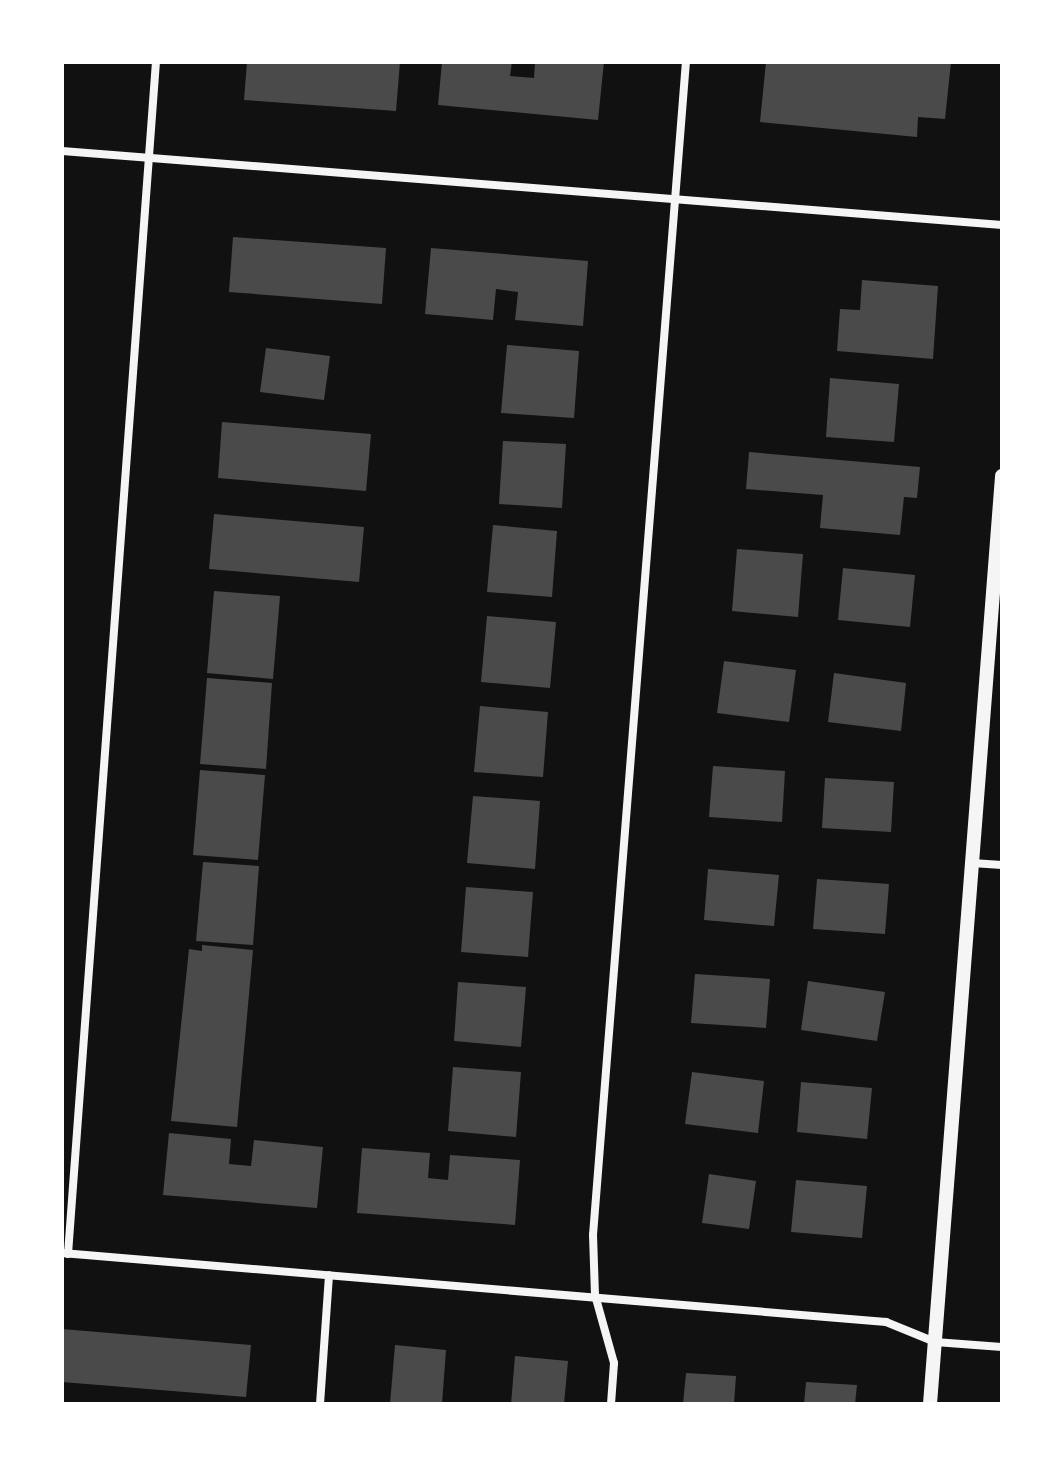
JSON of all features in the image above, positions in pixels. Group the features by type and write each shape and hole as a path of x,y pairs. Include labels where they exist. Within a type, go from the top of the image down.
{"street":[{"path":"156,62 65,1253 595,1295 655,1305 886,1322 935,1342 1002,1347"},
{"path":"611,1404 614,1363 595,1295 593,1235 686,62"},
{"path":"62,151 1002,225"},
{"path":"930,1404 1002,476"},
{"path":"972,863 1002,865"},
{"path":"320,1404 329,1275"}],"building":[{"path":"247,62 400,62 396,111 244,100"},
{"path":"442,62 512,62 510,76 534,78 535,62 604,62 598,120 438,105"},
{"path":"766,62 951,62 945,119 918,117 917,137 760,122"},
{"path":"233,237 386,248 382,304 229,292"},
{"path":"431,248 588,261 583,326 515,320 518,292 496,289 493,320 425,314"},
{"path":"862,280 938,286 933,359 837,351 840,309 860,310"},
{"path":"507,345 579,351 574,418 501,413"},
{"path":"266,348 330,356 324,400 260,392"},
{"path":"830,378 899,384 894,442 826,437"},
{"path":"222,422 371,434 366,491 218,478"},
{"path":"503,441 566,444 562,508 499,504"},
{"path":"749,452 920,467 917,498 904,497 900,535 820,528 823,495 746,489"},
{"path":"214,514 364,527 359,582 209,569"},
{"path":"493,525 557,531 552,597 487,592"},
{"path":"737,549 803,554 798,617 732,611"},
{"path":"843,568 915,575 910,627 838,620"},
{"path":"214,591 280,596 273,679 207,673"},
{"path":"487,616 556,622 550,688 481,682"},
{"path":"724,661 796,670 789,722 717,713"},
{"path":"834,673 906,683 901,731 828,722"},
{"path":"207,678 272,683 266,769 200,764"},
{"path":"480,706 548,712 543,777 474,772"},
{"path":"713,766 785,771 782,822 709,817"},
{"path":"200,770 265,775 258,860 193,855"},
{"path":"825,778 894,782 891,832 822,828"},
{"path":"473,796 540,801 535,869 467,863"},
{"path":"203,862 259,866 253,945 196,941"},
{"path":"708,869 779,875 774,926 704,920"},
{"path":"817,879 889,884 885,934 813,929"},
{"path":"466,887 533,892 528,957 461,952"},
{"path":"202,945 253,950 237,1127 171,1121 189,949 202,951"},
{"path":"695,974 770,979 766,1028 691,1023"},
{"path":"808,981 885,992 877,1041 801,1030"},
{"path":"458,982 526,987 521,1047 454,1041"},
{"path":"453,1067 521,1072 516,1137 448,1131"},
{"path":"692,1072 764,1081 758,1133 685,1124"},
{"path":"801,1082 872,1088 867,1139 797,1132"},
{"path":"169,1133 231,1139 229,1164 251,1166 254,1140 323,1147 317,1208 163,1195"},
{"path":"362,1148 430,1153 428,1178 448,1180 450,1155 520,1160 515,1225 357,1213"},
{"path":"709,1174 756,1181 749,1229 702,1223"},
{"path":"796,1180 867,1186 862,1238 791,1232"},
{"path":"62,1329 251,1345 246,1397 62,1382"},
{"path":"395,1345 446,1350 442,1404 390,1404"},
{"path":"515,1356 568,1361 564,1404 511,1404"},
{"path":"686,1373 736,1376 734,1404 683,1404"},
{"path":"806,1382 857,1385 855,1404 804,1404"}]}
